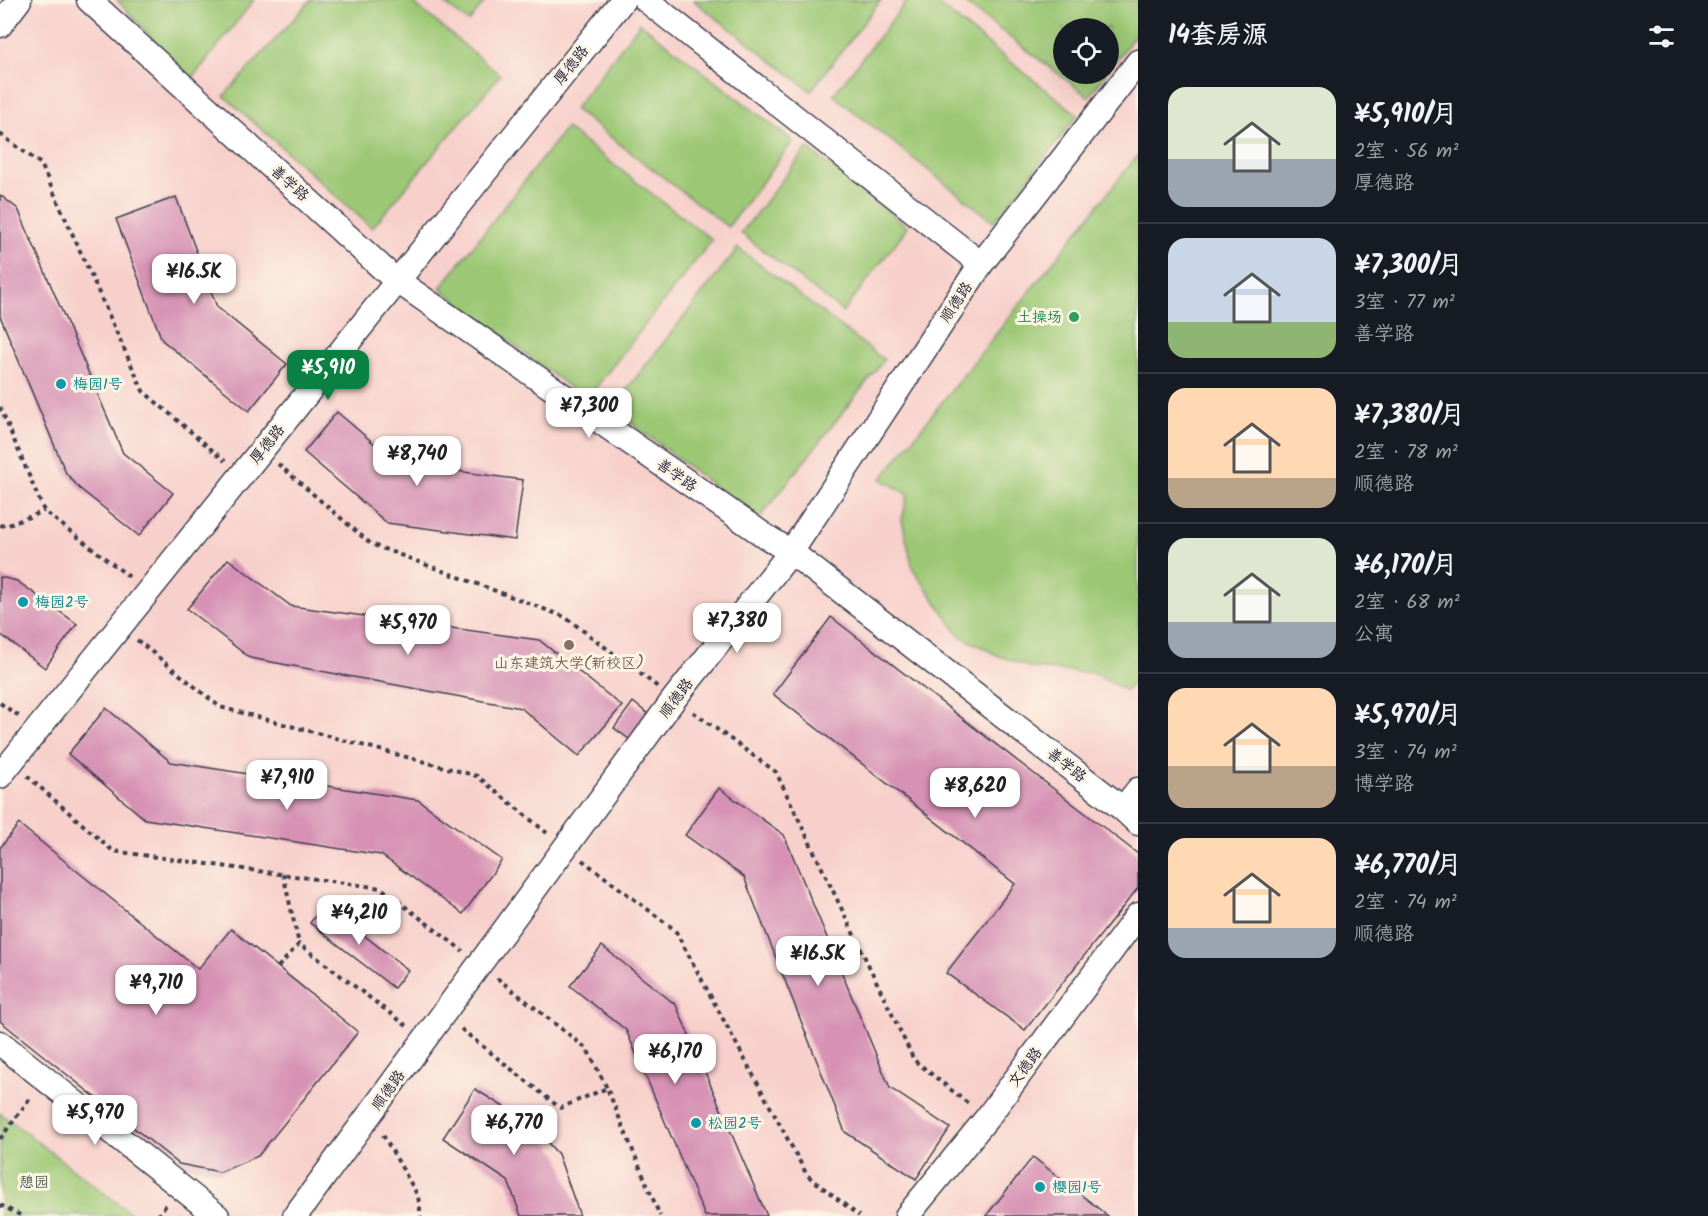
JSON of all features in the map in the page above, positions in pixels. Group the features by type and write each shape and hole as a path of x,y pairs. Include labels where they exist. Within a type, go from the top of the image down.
{"street":[{"path":"0,25 20,0"},
{"name":"善学路","path":"89,0 398,281 791,552 1133,807"},
{"name":"厚德路","path":"5,769 623,0"},
{"path":"646,0 981,264"},
{"name":"顺德路","path":"295,1216 674,699 791,552 981,264 1138,62"},
{"name":"文德路","path":"907,1216 987,1118 1138,915"},
{"path":"0,1043 217,1216"}],"path":[{"path":"0,134 41,164 143,391 241,475"},
{"path":"0,407 44,511 148,592"},
{"path":"0,525 6,526 44,511"},
{"path":"120,627 220,707 477,776 565,847 675,930 807,1175 859,1216"},
{"path":"5,769 113,851 381,888 587,1049 607,1088 660,1216"},
{"path":"283,874 298,944 424,1040"},
{"path":"278,967 298,944"},
{"path":"443,1014 560,1108 607,1088"},
{"path":"0,1139 45,1079"},
{"path":"370,1113 418,1196 421,1216"},
{"path":"0,1205 22,1216"}],"shaded area":[{"name":"山东建筑大学(新校区)","path":"0,0 1138,0 1138,1216 0,1216"}],"green space":[{"path":"117,0 254,0 191,80"},
{"path":"311,0 410,0 500,75 372,228 224,96"},
{"path":"440,0 486,0 469,22"},
{"path":"693,0 881,0 811,91"},
{"path":"908,0 932,0 1078,115 994,222 833,95"},
{"path":"961,0 1138,0 1138,31 1119,57 1119,18 1053,18 1053,70"},
{"path":"640,23 793,141 728,227 574,109"},
{"path":"1072,84 1099,84 1089,97"},
{"path":"566,128 712,240 586,400 440,288"},
{"path":"807,148 908,227 843,312 741,233"},
{"name":"土操场","path":"1138,155 1138,676 1126,691 1094,673 1032,668 997,655 960,636 913,569 902,520 908,494 881,479"},
{"path":"738,248 884,360 758,520 612,408"},
{"name":"憩园","path":"0,1113 134,1216 0,1216"}],"building":[{"name":"梅园1号","path":"0,195 18,209 123,453 173,493 139,536 79,488 66,473 0,316"},
{"path":"176,197 217,307 287,364 249,411 162,340 116,219"},
{"path":"337,412 397,463 523,480 515,540 387,523 304,452"},
{"path":"228,559 291,606 539,640 622,706 579,756 521,708 250,658 187,609"},
{"name":"梅园2号","path":"0,577 17,581 77,624 45,668 0,634"},
{"path":"831,617 1138,854 1138,888 1025,1030 946,973 1015,884 773,694"},
{"path":"633,702 648,714 629,739 614,728"},
{"path":"106,708 171,762 418,800 502,860 463,914 381,855 145,819 68,754"},
{"path":"719,788 784,835 890,1088 950,1128 916,1179 845,1132 744,877 685,835"},
{"path":"19,824 198,969 231,929 358,1032 258,1156 220,1172 179,1164 0,1021 0,848"},
{"path":"324,904 408,970 394,988 310,923"},
{"name":"松园2号","path":"602,946 676,1005 767,1216 705,1216 626,1030 570,986"},
{"path":"475,1089 531,1124 558,1154 580,1216 521,1216 508,1181 443,1138"},
{"name":"樱园1号","path":"1033,1157 1108,1216 986,1216"}],"place":[{"name":"土操场","path":"1074,317"},
{"name":"梅园1号","path":"61,384"},
{"name":"梅园2号","path":"23,602"},
{"name":"山东建筑大学(新校区)","path":"569,645"},
{"name":"松园2号","path":"696,1123"},
{"name":"樱园1号","path":"1040,1187"}]}
